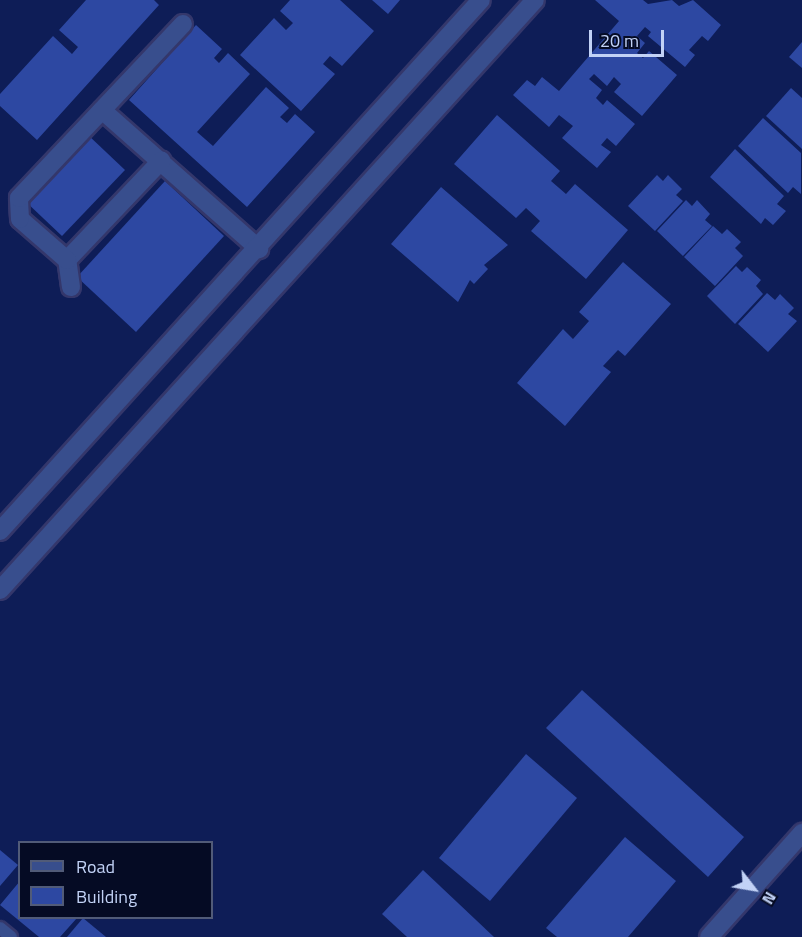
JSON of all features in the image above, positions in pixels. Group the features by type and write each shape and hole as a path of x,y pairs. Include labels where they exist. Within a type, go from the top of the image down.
{"street":[{"path":"0,531 259,249 481,0"},
{"path":"0,590 535,0"},
{"path":"71,287 67,260 20,219 16,208 26,188 183,24"},
{"path":"102,110 259,249"},
{"path":"67,260 161,161"},
{"path":"709,937 802,833"}],"lane":[{"path":"0,928 11,937"}],"building":[{"path":"86,0 154,0 159,5 37,140 0,106 0,94 53,36 72,54 78,47 59,30"},
{"path":"290,0 340,0 374,31 342,66 330,56 323,64 335,74 301,111 240,55 274,18 286,30 293,23 280,11"},
{"path":"372,0 400,0 388,14"},
{"path":"595,0 643,0 648,4 672,0 679,6 693,0 721,25 708,41 702,36 689,50 695,55 685,67 648,36 651,32 645,27 637,36 645,43 637,53 643,58 649,51 677,75 642,116 614,92 621,84 614,77 607,86 594,74 589,79 602,90 596,98 603,105 607,100 635,124 616,146 607,138 601,145 611,152 597,168 562,138 573,126 559,115 549,127 513,95 527,80 535,86 542,77 559,91 619,21"},
{"path":"196,25 222,49 214,58 219,63 228,53 250,74 197,132 213,146 266,87 289,108 280,117 287,123 295,114 315,132 247,207 129,100"},
{"path":"802,42 802,68 789,57"},
{"path":"791,88 802,98 802,149 766,116"},
{"path":"497,115 560,171 551,181 566,194 575,184 628,230 586,279 531,231 540,221 526,208 516,218 454,164"},
{"path":"763,118 801,153 801,194 793,187 788,193 738,146"},
{"path":"87,134 125,170 62,236 24,200"},
{"path":"735,149 784,196 777,204 786,211 773,225 765,218 761,224 710,177"},
{"path":"657,175 663,181 668,175 682,189 676,195 683,201 655,231 628,206"},
{"path":"165,181 224,236 136,332 77,277"},
{"path":"441,187 508,245 484,265 488,269 474,284 470,280 458,302 391,244"},
{"path":"686,200 692,206 697,200 710,214 705,220 712,226 683,256 657,231"},
{"path":"713,226 722,234 727,229 741,242 735,248 743,256 715,286 684,257"},
{"path":"623,262 671,304 625,356 618,350 603,366 611,372 565,426 517,383 563,329 573,339 589,321 579,312"},
{"path":"736,266 742,272 747,267 761,280 756,286 763,294 735,324 707,296"},
{"path":"767,293 775,300 780,294 794,308 788,314 797,321 768,352 738,324"},
{"path":"582,690 744,837 708,877 546,728"},
{"path":"526,754 577,798 490,901 439,858"},
{"path":"625,837 676,881 628,937 557,937 546,928"},
{"path":"0,850 18,865 0,886"},
{"path":"423,870 494,937 407,937 382,914"},
{"path":"18,883 18,919 76,919 60,937 39,937 0,905"},
{"path":"84,919 106,937 67,937"}]}
